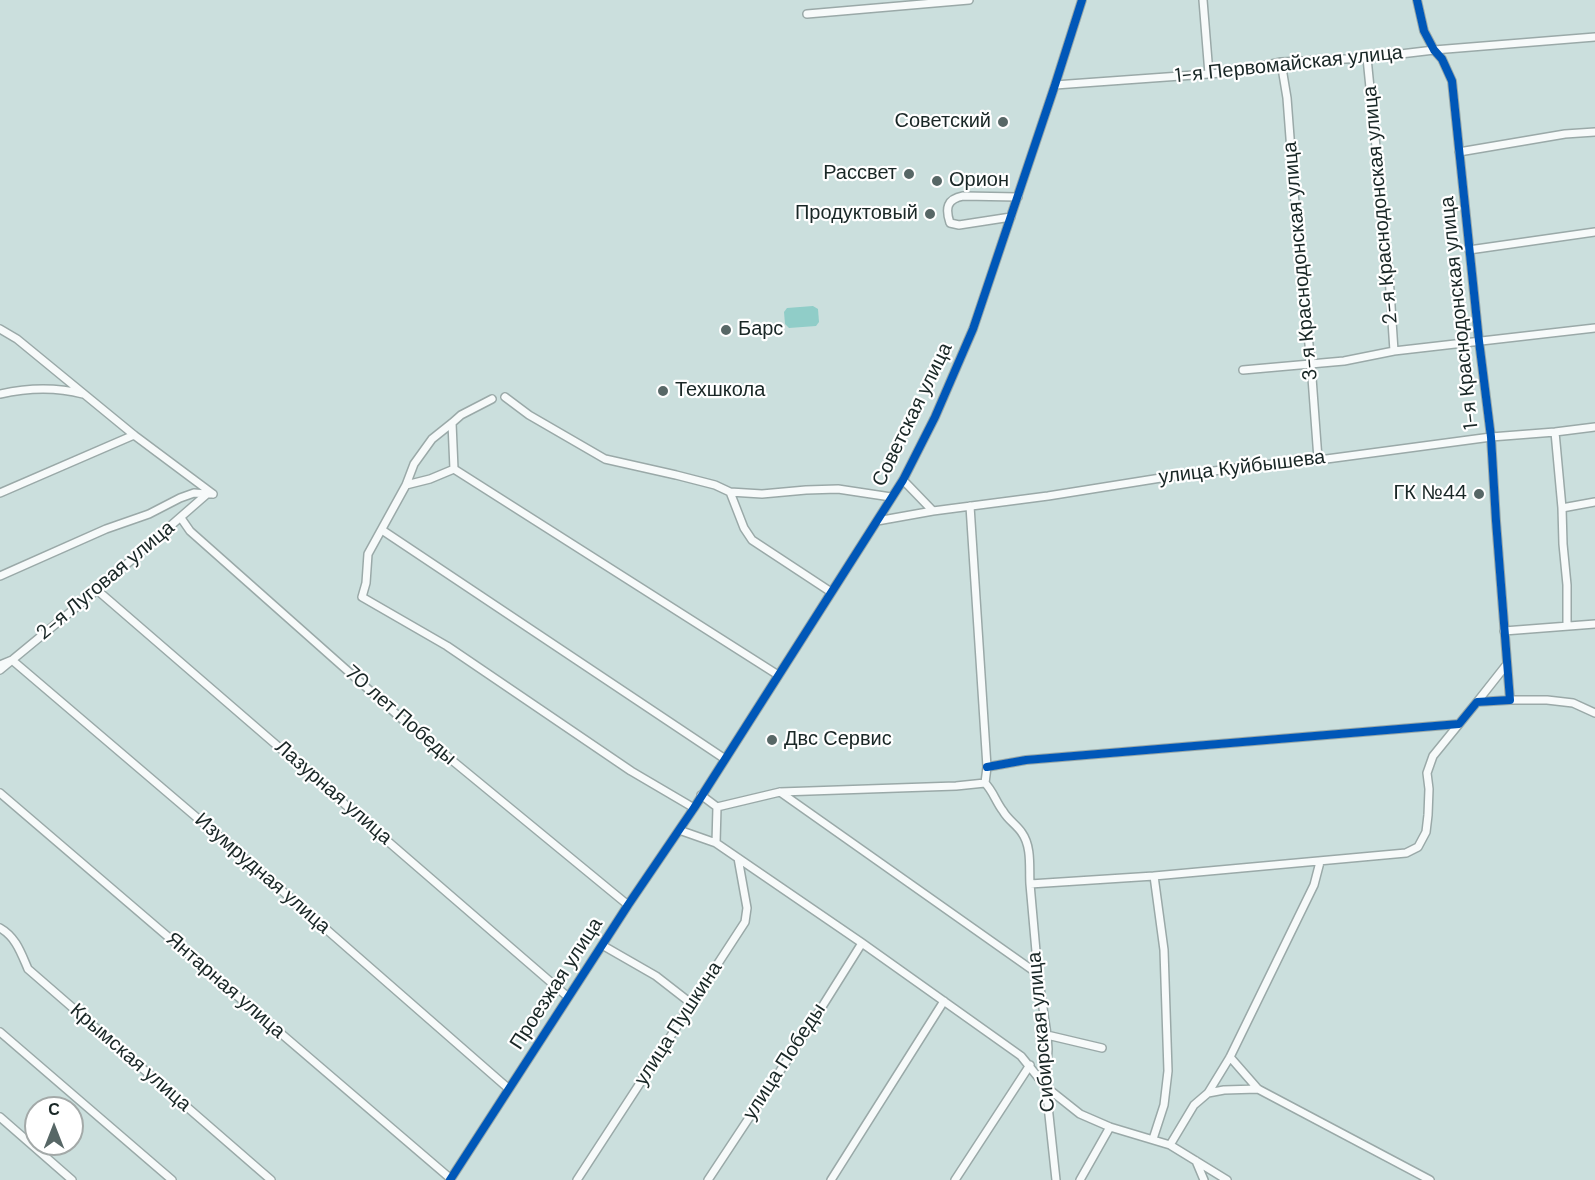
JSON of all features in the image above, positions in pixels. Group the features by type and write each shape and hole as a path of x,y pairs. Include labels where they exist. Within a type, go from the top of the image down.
{"street":[{"path":"807,14 969,0"},
{"name":"Советская улица","path":"694,808 903,480 935,417 973,329 1082,0"},
{"path":"1203,0 1209,74"},
{"name":"1-я Краснодонская улица","path":"1417,0 1424,31 1434,50 1442,59 1452,81 1491,437 1510,700"},
{"name":"1-я Первомайская улица","path":"1055,86 1236,72 1281,62 1367,58 1434,50 1595,37"},
{"name":"2-я Краснодонская улица","path":"1367,58 1389,276 1394,351"},
{"name":"3-я Краснодонская улица","path":"1281,62 1287,98 1318,459"},
{"path":"1459,152 1564,134 1595,132"},
{"path":"1011,217 959,225 950,223 947,213 948,205 955,197 963,196 1018,197"},
{"path":"1469,250 1595,232"},
{"path":"0,328 17,339 210,494"},
{"path":"1243,370 1344,361 1394,351 1595,328"},
{"path":"0,335 17,339"},
{"path":"0,394 35,389 70,391 85,395"},
{"path":"505,397 529,415 605,459 715,485 730,492 762,494 838,489 891,496"},
{"path":"492,399 460,415 432,439 414,464 406,485 368,554 366,583 362,597 447,646 631,771 694,808"},
{"path":"452,423 454,469"},
{"name":"улица Куйбышева","path":"877,521 1167,477 1260,465 1304,462 1491,437 1595,427"},
{"path":"1555,432 1562,508 1568,627"},
{"path":"0,493 134,435"},
{"path":"406,485 430,479 454,469"},
{"path":"454,469 778,675"},
{"path":"903,480 933,511"},
{"path":"730,492 744,528 752,540 831,592"},
{"path":"0,576 180,498 194,493 210,494"},
{"name":"2-я Луговая улица","path":"0,670 210,494"},
{"path":"1562,508 1595,502"},
{"path":"717,807 780,792 986,783 987,767 970,506"},
{"name":"70 лет Победы","path":"181,518 190,531 225,563 402,720 628,905"},
{"path":"382,530 725,759"},
{"name":"Лазурная улица","path":"97,590 568,997"},
{"path":"1504,631 1595,624"},
{"path":"0,665 12,660"},
{"name":"Изумрудная улица","path":"12,660 263,874 509,1089"},
{"path":"1030,884 1154,876 1407,853 1418,847 1425,832 1429,789 1427,773 1433,756 1507,664"},
{"path":"1477,702 1547,700 1573,703 1595,713"},
{"path":"987,767 1026,760 1460,724"},
{"name":"Сибирская улица","path":"986,783 1002,811 1022,831 1028,844 1038,974 1047,1035 1046,1087 1056,1180"},
{"path":"780,792 1038,974"},
{"name":"Янтарная улица","path":"0,793 450,1179"},
{"path":"701,795 717,807"},
{"path":"717,807 717,843"},
{"name":"Проезжая улица","path":"450,1179 628,905 694,808"},
{"path":"679,830 717,843 1022,1056 1046,1087 1080,1114 1110,1127 1170,1145 1227,1180"},
{"name":"улица Пушкина","path":"577,1180 745,922 747,908 738,858"},
{"path":"1170,1145 1194,1105 1208,1093 1230,1058 1314,885 1320,862"},
{"path":"1153,1139 1164,1105 1168,1071 1164,950 1154,876"},
{"name":"Крымская улица","path":"0,928 13,938 28,969 271,1180"},
{"name":"улица Победы","path":"708,1180 862,943"},
{"path":"602,945 656,976 692,1004"},
{"path":"831,1180 944,1001"},
{"path":"0,1032 172,1180"},
{"path":"1047,1035 1102,1048"},
{"path":"1230,1058 1258,1089 1430,1180"},
{"path":"955,1180 1030,1065"},
{"path":"1208,1093 1258,1089"},
{"path":"0,1117 72,1180"},
{"path":"1080,1180 1110,1127"},
{"path":"1196,1161 1204,1180"}],"shaded area":[{"path":"813,306 818,309 819,322 816,326 789,328 785,324 784,312 787,308"}],"cycle path":[{"path":"450,1180 628,905 694,808 903,480 935,417 973,329 1082,0"},
{"path":"987,767 1026,760 1459,724 1477,702 1510,700 1491,437 1452,81 1442,59 1434,50 1424,31 1417,0"}],"place":[{"name":"Советский","path":"1003,122"},
{"name":"Рассвет","path":"909,174"},
{"name":"Орион","path":"937,181"},
{"name":"Продуктовый","path":"930,214"},
{"name":"Барс","path":"726,330"},
{"name":"Техшкола","path":"663,391"},
{"name":"ГК №44","path":"1479,494"},
{"name":"Двс Сервис","path":"772,740"}]}
